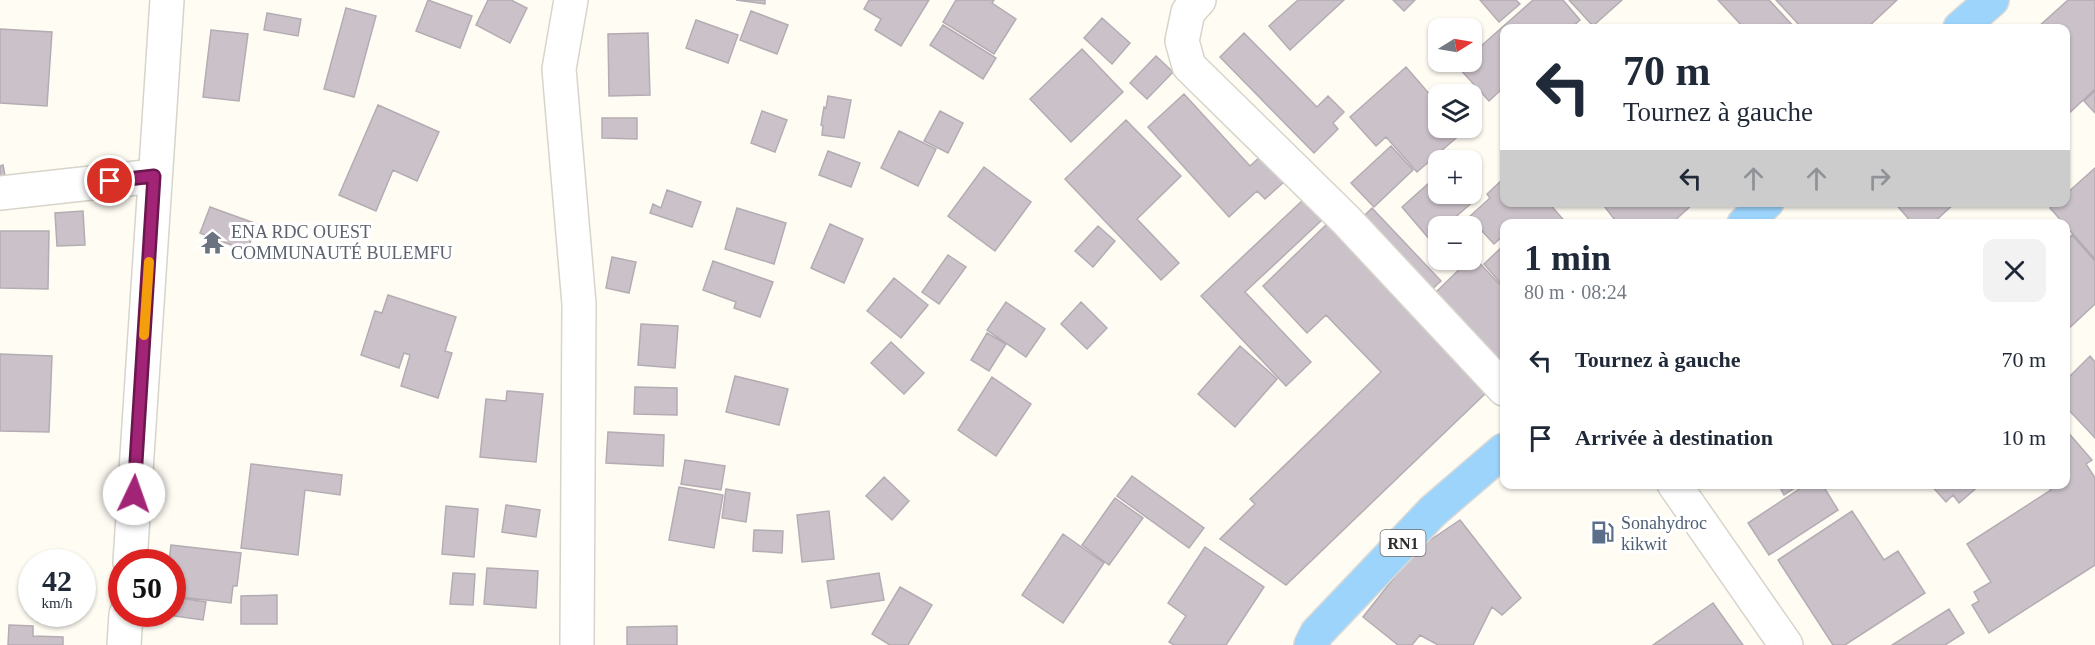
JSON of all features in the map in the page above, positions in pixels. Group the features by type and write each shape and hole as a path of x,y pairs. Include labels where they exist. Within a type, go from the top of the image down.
{"highway":[{"path":"1965,24 1992,0"},
{"path":"1749,219 1762,207"},
{"name":"RN1","path":"1311,645 1317,633 1433,511 1500,453"}],"street":[{"path":"131,549 167,0"},
{"path":"571,0 559,69 579,304 577,645"},
{"path":"1199,0 1188,12 1182,41 1189,66 1346,220 1500,385"},
{"path":"0,193 154,176"},
{"path":"1677,489 1786,645"},
{"path":"124,645 125,627"}],"building":[{"path":"428,0 472,16 460,48 416,31"},
{"path":"488,0 511,0 527,8 510,43 476,25"},
{"path":"736,0 765,0 765,4"},
{"path":"869,0 929,0 901,46 875,30 881,19 864,9"},
{"path":"956,0 994,0 992,3 1016,19 994,54 943,22"},
{"path":"1298,0 1344,0 1290,50 1269,26"},
{"path":"1393,0 1415,0 1404,11"},
{"path":"1480,0 1516,0 1520,4 1499,22"},
{"path":"1533,0 1563,0 1580,20 1576,24 1506,24"},
{"path":"1569,0 1622,0 1595,24 1591,24"},
{"path":"1718,0 1769,0 1791,24 1740,24"},
{"path":"1776,0 1897,0 1871,24 1798,24"},
{"path":"2068,0 2095,0 2095,89 2070,112 2070,24 2041,24"},
{"path":"346,8 376,16 354,97 324,89"},
{"path":"751,11 788,25 777,54 740,40"},
{"path":"267,13 301,19 298,36 264,30"},
{"path":"1102,18 1130,43 1112,64 1084,38"},
{"path":"696,20 738,35 728,63 686,48"},
{"path":"943,25 996,58 983,79 930,45"},
{"path":"0,29 52,32 47,106 0,103"},
{"path":"1500,29 1500,91 1489,101 1482,93 1482,84 1474,84 1463,72 1482,72 1482,45"},
{"path":"211,30 248,34 239,101 203,97"},
{"path":"648,33 650,95 609,96 608,34"},
{"path":"1244,33 1317,107 1328,96 1344,112 1333,123 1338,129 1314,153 1220,57"},
{"path":"1082,49 1123,92 1071,142 1030,99"},
{"path":"1156,56 1173,72 1147,99 1130,83"},
{"path":"1406,67 1428,92 1428,138 1456,138 1442,150 1428,150 1428,162 1417,172 1386,137 1376,146 1350,117"},
{"path":"2095,91 2095,113 2084,101"},
{"path":"1184,94 1250,166 1262,155 1285,181 1265,199 1257,191 1229,217 1148,127"},
{"path":"828,96 851,100 844,138 822,135 823,126 821,125"},
{"path":"378,105 439,132 417,181 393,170 376,211 339,195"},
{"path":"762,111 787,120 775,152 751,143"},
{"path":"940,111 963,123 948,153 924,141"},
{"path":"602,118 637,118 637,139 602,138"},
{"path":"1126,120 1181,176 1137,219 1179,263 1161,280 1065,179"},
{"path":"899,131 936,149 918,186 881,168"},
{"path":"1391,146 1413,170 1374,207 1351,183"},
{"path":"828,151 860,163 851,187 819,175"},
{"path":"3,165 6,181 0,182 0,166"},
{"path":"984,167 1031,202 995,251 948,216"},
{"path":"2095,168 2095,259 2070,231 2070,219 2060,219 2050,208 2070,207 2070,190"},
{"path":"1500,182 1500,207 1552,207 1563,219 1500,219 1500,239 1494,244 1482,231 1482,216 1470,216 1490,198 1487,194"},
{"path":"1428,184 1428,204 1471,204 1457,216 1428,216 1428,238 1402,207"},
{"path":"667,190 701,202 692,227 650,213 653,204 661,208"},
{"path":"1304,199 1323,219 1245,292 1311,362 1286,386 1201,296"},
{"path":"210,207 257,224 247,251 200,233"},
{"path":"1605,207 1690,207 1676,219 1614,219"},
{"path":"1898,207 1951,207 1937,219 1909,219"},
{"path":"737,208 786,223 774,264 725,249"},
{"path":"1372,208 1428,267 1428,270 1441,281 1428,293 1360,220"},
{"path":"83,211 85,245 57,246 55,213"},
{"path":"1328,223 1488,391 1286,585 1220,539 1255,504 1250,499 1381,372 1326,315 1307,333 1263,286"},
{"path":"830,224 863,239 844,283 811,268"},
{"path":"1098,226 1115,241 1093,267 1075,251"},
{"path":"0,231 49,231 48,289 0,288"},
{"path":"2072,235 2095,261 2095,304 2070,327 2070,237"},
{"path":"1500,249 1500,282 1484,264"},
{"path":"948,255 966,267 939,304 922,292"},
{"path":"612,257 636,262 629,293 606,288"},
{"path":"713,261 773,282 760,317 734,308 736,302 703,290"},
{"path":"1482,266 1500,285 1500,366 1433,295 1459,270 1482,270"},
{"path":"894,278 928,305 901,338 867,311"},
{"path":"388,295 456,317 445,351 452,353 438,398 401,386 410,355 404,353 399,368 361,355 375,311 382,313"},
{"path":"1006,302 1045,329 1026,357 987,330"},
{"path":"1081,302 1107,328 1087,349 1061,324"},
{"path":"641,324 678,326 675,368 638,365"},
{"path":"987,333 1006,344 989,371 971,360"},
{"path":"891,342 924,373 904,394 871,363"},
{"path":"1240,346 1277,379 1235,427 1198,394"},
{"path":"0,354 52,356 49,432 0,431"},
{"path":"2090,356 2095,362 2095,438 2070,411 2070,376"},
{"path":"735,376 788,389 779,425 726,412"},
{"path":"992,377 1031,404 996,456 958,430"},
{"path":"635,387 677,388 677,415 634,414"},
{"path":"507,391 543,394 536,462 480,457 486,399 506,401"},
{"path":"608,432 664,435 663,466 606,463"},
{"path":"2070,435 2092,460 2086,464 2095,478 2095,565 1989,633 1972,605 1979,601 1974,592 1991,582 1967,544 2051,490 2070,489"},
{"path":"685,460 725,466 721,490 681,484"},
{"path":"251,464 342,475 340,495 305,490 298,555 241,548"},
{"path":"1132,476 1204,528 1189,548 1117,496"},
{"path":"884,477 909,501 892,520 866,496"},
{"path":"679,487 723,495 714,548 669,540"},
{"path":"726,489 750,493 746,522 722,518"},
{"path":"1781,489 1793,489 1784,495"},
{"path":"1799,489 1825,489 1838,510 1769,555 1748,523"},
{"path":"1934,489 1975,489 1959,503 1953,495 1946,502"},
{"path":"1115,498 1143,518 1109,565 1082,545"},
{"path":"506,505 540,510 536,537 502,532"},
{"path":"446,506 478,509 474,557 442,554"},
{"path":"829,511 834,559 802,562 797,515"},
{"path":"1852,511 1884,560 1898,551 1925,593 1845,645 1833,645 1778,560"},
{"path":"1460,520 1521,598 1502,615 1492,607 1473,645 1438,645 1420,635 1412,645 1398,645 1363,617 1417,549"},
{"path":"754,530 783,531 782,553 753,551"},
{"path":"1063,534 1104,563 1063,623 1022,595"},
{"path":"171,545 241,553 237,586 233,586 231,603 186,598 186,549 171,549"},
{"path":"1205,547 1264,587 1226,645 1174,645 1169,642 1186,616 1168,603"},
{"path":"487,568 538,571 536,608 484,604"},
{"path":"453,573 475,574 473,605 450,604"},
{"path":"879,573 884,600 831,608 827,581"},
{"path":"900,587 932,605 908,645 890,645 872,634"},
{"path":"277,595 277,624 241,624 241,596"},
{"path":"186,599 206,602 203,620 186,618"},
{"path":"1713,603 1743,645 1653,645"},
{"path":"1949,609 1964,633 1945,645 1892,645"},
{"path":"9,625 33,627 33,636 63,637 63,645 8,645"},
{"path":"677,626 677,645 627,645 627,627"}],"slow traffic":[{"path":"144,335 149,262"}],"place":[{"name":"ENA RDC OUEST COMMUNAUTÉ BULEMFU","path":"213,242"},
{"name":"Sonahydroc kikwit","path":"1603,533"}],"route":[{"path":"110,181 154,176 134,494"}]}
